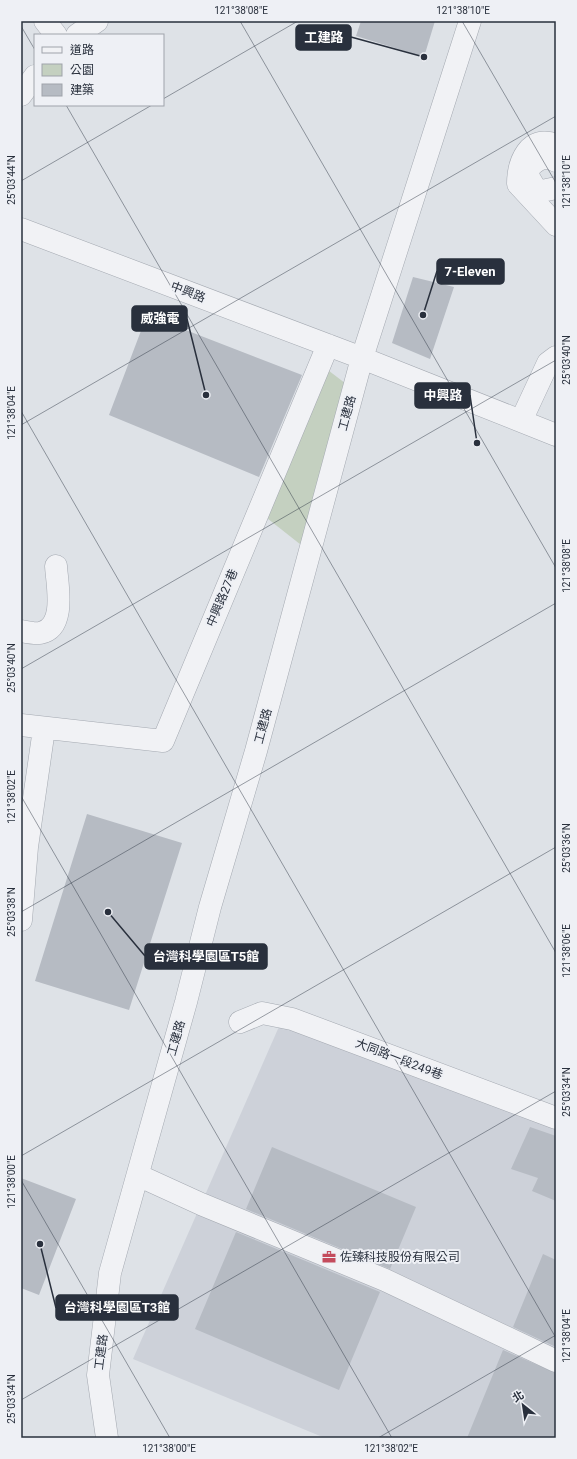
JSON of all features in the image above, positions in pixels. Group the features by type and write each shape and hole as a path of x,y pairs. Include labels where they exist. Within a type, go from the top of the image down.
{"street":[{"path":"45,21 55,34"},
{"path":"78,34 97,21"},
{"name":"工建路","path":"107,1438 98,1375 110,1273 186,1002 210,907 256,751 362,358 470,21"},
{"path":"21,95 34,77"},
{"path":"556,145 552,143 537,144 523,154 518,171 518,184 556,224"},
{"path":"556,161 549,157 540,158 529,168 528,176 535,188 542,191 556,188"},
{"name":"中興路","path":"21,229 362,358 556,435"},
{"name":"中興路27巷","path":"21,726 163,741 328,345"},
{"path":"521,421 548,363 556,357"},
{"path":"21,631 40,633 54,625 59,612 56,566"},
{"path":"21,920 24,846 44,729"},
{"name":"大同路一段249巷","path":"240,1022 262,1013 292,1019 556,1118"},
{"path":"144,1178 201,1204 385,1280 556,1361"}],"shaded area":[{"path":"281,1022 556,1126 556,1438 325,1438 133,1359"}],"green space":[{"path":"320,364 354,390 310,552 258,511"}],"building":[{"path":"361,21 435,21 424,57 356,36"},
{"path":"413,277 454,287 430,359 392,343"},
{"path":"147,315 302,375 259,477 109,415"},
{"path":"87,814 182,843 129,1010 35,981"},
{"path":"530,1127 556,1136 556,1201 532,1191 538,1178 511,1169"},
{"path":"272,1147 416,1207 390,1269 246,1209"},
{"path":"21,1178 76,1199 39,1295 21,1288"},
{"path":"236,1232 380,1292 339,1390 195,1329"},
{"path":"543,1254 556,1260 556,1347 513,1327"},
{"path":"503,1350 556,1373 556,1438 467,1438"}],"place":[{"name":"工建路","path":"424,57"},
{"name":"7-Eleven","path":"423,315"},
{"name":"威強電","path":"206,395"},
{"name":"中興路","path":"477,443"},
{"name":"台灣科學園區T5館","path":"108,912"},
{"name":"台灣科學園區T3館","path":"40,1244"},
{"name":"佐臻科技股份有限公司","path":"329,1257"}]}
